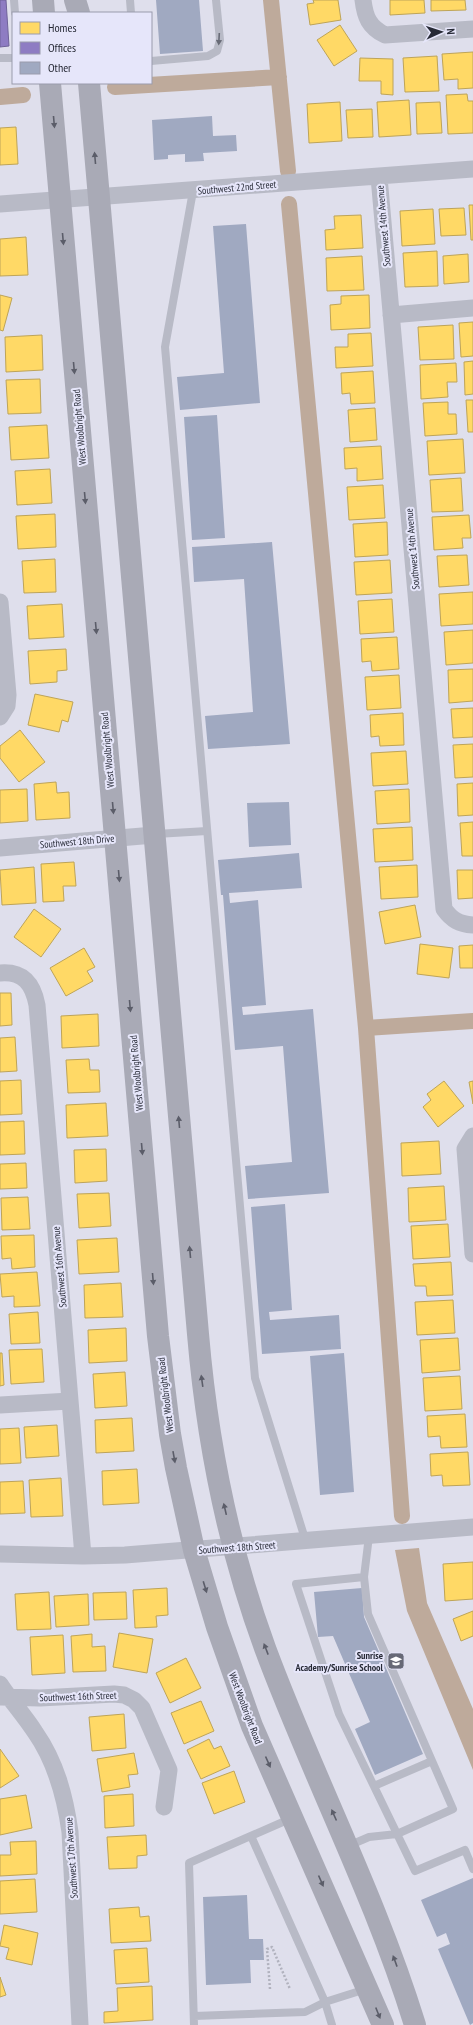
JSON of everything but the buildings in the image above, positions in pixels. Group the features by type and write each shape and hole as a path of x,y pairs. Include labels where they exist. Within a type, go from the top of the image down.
{"main road":[{"path":"43,0 44,12"},
{"path":"75,0 79,12"},
{"path":"82,0 83,12"},
{"name":"West Woolbright Road","path":"50,84 158,1336 170,1434 194,1550 217,1627 244,1704 383,2025"},
{"path":"89,84 201,1372 213,1447 234,1547 265,1648 312,1764 387,1941 415,2025"}],"street":[{"path":"363,0 368,22 375,30 385,35 473,29"},
{"name":"Southwest 22nd Street","path":"0,204 194,191 473,169"},
{"name":"Southwest 14th Avenue","path":"379,177 444,909 451,918 460,924 473,925"},
{"path":"391,315 473,308"},
{"path":"0,602 8,695 7,706 0,717"},
{"name":"Southwest 18th Drive","path":"0,848 154,834"},
{"name":"Southwest 16th Avenue","path":"0,973 16,974 26,980 34,990 37,1005 83,1556"},
{"path":"471,1137 465,1149 473,1254"},
{"path":"0,1405 70,1401"},
{"name":"Southwest 18th Street","path":"0,1554 83,1556 194,1550 306,1542 473,1527"},
{"name":"Southwest 16th Street","path":"3,1693 40,1698 114,1694 124,1695 134,1700 142,1708 169,1770 164,1807"},
{"name":"Southwest 17th Avenue","path":"3,1693 35,1731 49,1755 59,1780 66,1806 70,1832 80,2025"}],"lane":[{"path":"14,0 15,12"},
{"path":"130,0 131,12"},
{"path":"152,61 208,56 217,51 220,40 216,0"},
{"path":"0,58 12,58"},
{"path":"194,191 165,347 255,1378 306,1542"},
{"path":"154,834 207,831"},
{"path":"348,1846 369,1837 397,1834 453,1809 368,1614 364,1577 368,1536"},
{"path":"364,1577 296,1584 340,1714 415,1871 465,1850 473,1869"},
{"path":"374,1786 432,1761"},
{"path":"194,2025 189,1863 293,1818"},
{"path":"251,1836 325,2002 332,2025"},
{"path":"194,2016 305,2012 325,2002 368,1989"}],"path":[{"path":"270,1989 267,1949 272,1947 290,1988"}],"shaded area":[{"path":"419,1548 427,1603 473,1709 473,1770 407,1611 395,1550"}],"waterway":[{"path":"271,0 288,171"},
{"path":"115,87 279,77"},
{"path":"0,97 23,95"},
{"path":"289,204 366,1028 402,1516"},
{"path":"366,1028 473,1021"}],"place":[{"name":"Sunrise Academy/Sunrise School","path":"396,1661"}]}
